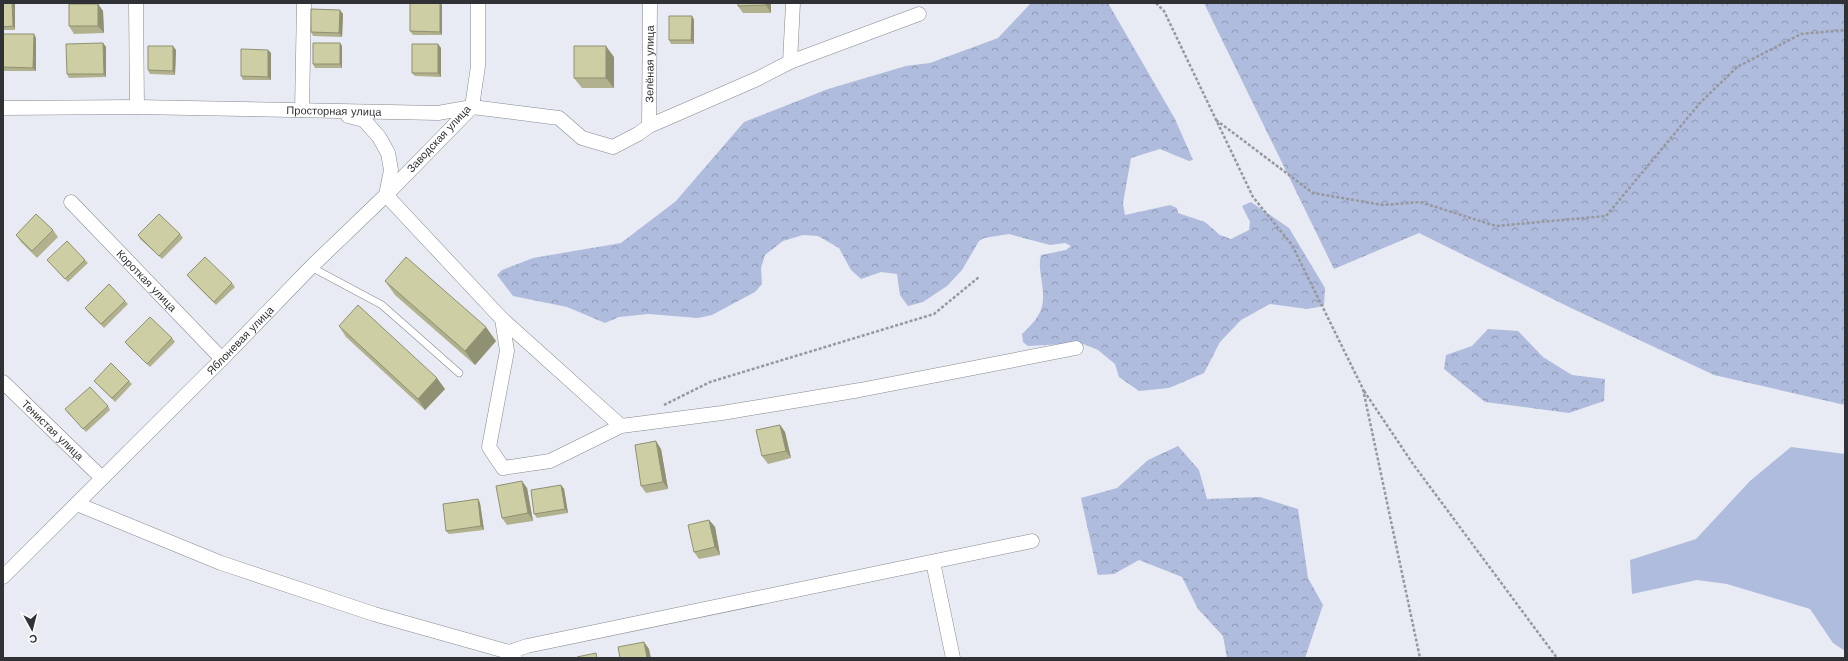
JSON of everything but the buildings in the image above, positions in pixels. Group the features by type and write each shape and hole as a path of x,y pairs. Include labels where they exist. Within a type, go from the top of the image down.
{"street":[{"path":"136,3 136,107"},
{"path":"302,110 304,3"},
{"name":"Заводская улица","path":"386,195 472,107 478,66 478,3"},
{"name":"Зелёная улица","path":"649,126 650,3"},
{"path":"790,62 793,3"},
{"name":"Просторная улица","path":"3,108 136,107 438,113 472,107 558,118 582,138 612,147 638,134 649,126 757,79 790,62 919,14"},
{"path":"320,110 364,120 379,137 388,153 391,170 386,195 502,319 621,426"},
{"name":"Яблоневая улица","path":"3,577 222,359 311,267 386,195"},
{"name":"Короткая улица","path":"71,202 222,359"},
{"path":"502,319 507,351 489,447 503,468 550,461 621,426 722,413 860,390 1076,348"},
{"name":"Тенистая улица","path":"3,382 102,478"},
{"path":"77,504 221,563 374,614 512,655 527,646 1032,541"},
{"path":"933,562 953,658"}],"lane":[{"path":"311,267 382,306 459,373"}],"path":[{"path":"1156,3 1164,11 1253,197 1292,245 1363,389 1413,464 1557,658"},
{"path":"1216,120 1313,194 1383,205 1420,202 1496,226 1606,216 1700,103 1737,67 1801,34 1845,30"},
{"path":"662,406 710,382 934,314 979,277"},
{"path":"1363,389 1420,658"}],"green space":[{"path":"1031,3 1108,3 1175,119 1193,160 1189,161 1160,149 1131,158 1123,203 1125,215 1170,205 1177,208 1178,213 1205,222 1220,235 1231,239 1249,230 1250,222 1242,206 1251,202 1289,228 1325,288 1324,306 1307,309 1270,304 1241,320 1220,342 1204,373 1169,388 1139,391 1119,377 1115,364 1098,350 1081,343 1028,346 1023,342 1022,334 1035,321 1039,315 1043,303 1040,266 1041,255 1066,250 1071,246 1065,243 1050,245 1009,234 984,238 979,241 962,270 947,286 923,302 908,306 900,295 897,274 881,272 861,279 851,270 839,248 818,236 803,235 783,241 765,255 761,268 762,284 755,292 712,315 698,318 648,314 619,317 605,323 567,307 513,296 497,275 502,270 533,258 621,243 676,201 744,122 828,89 906,66 930,63 998,38"},
{"path":"1204,3 1845,3 1845,405 1714,375 1573,309 1419,233 1334,269"},
{"path":"1488,329 1518,331 1543,357 1572,375 1605,379 1604,401 1569,413 1485,402 1444,369 1446,355 1472,346"},
{"path":"1178,446 1199,470 1207,499 1260,497 1298,509 1308,578 1323,605 1305,658 1227,658 1223,636 1198,609 1182,577 1139,560 1114,574 1098,575 1081,498 1117,488 1148,460"},
{"path":"1791,447 1845,454 1845,651 1833,643 1810,609 1727,584 1697,580 1632,594 1630,560 1696,539 1750,481"}]}
